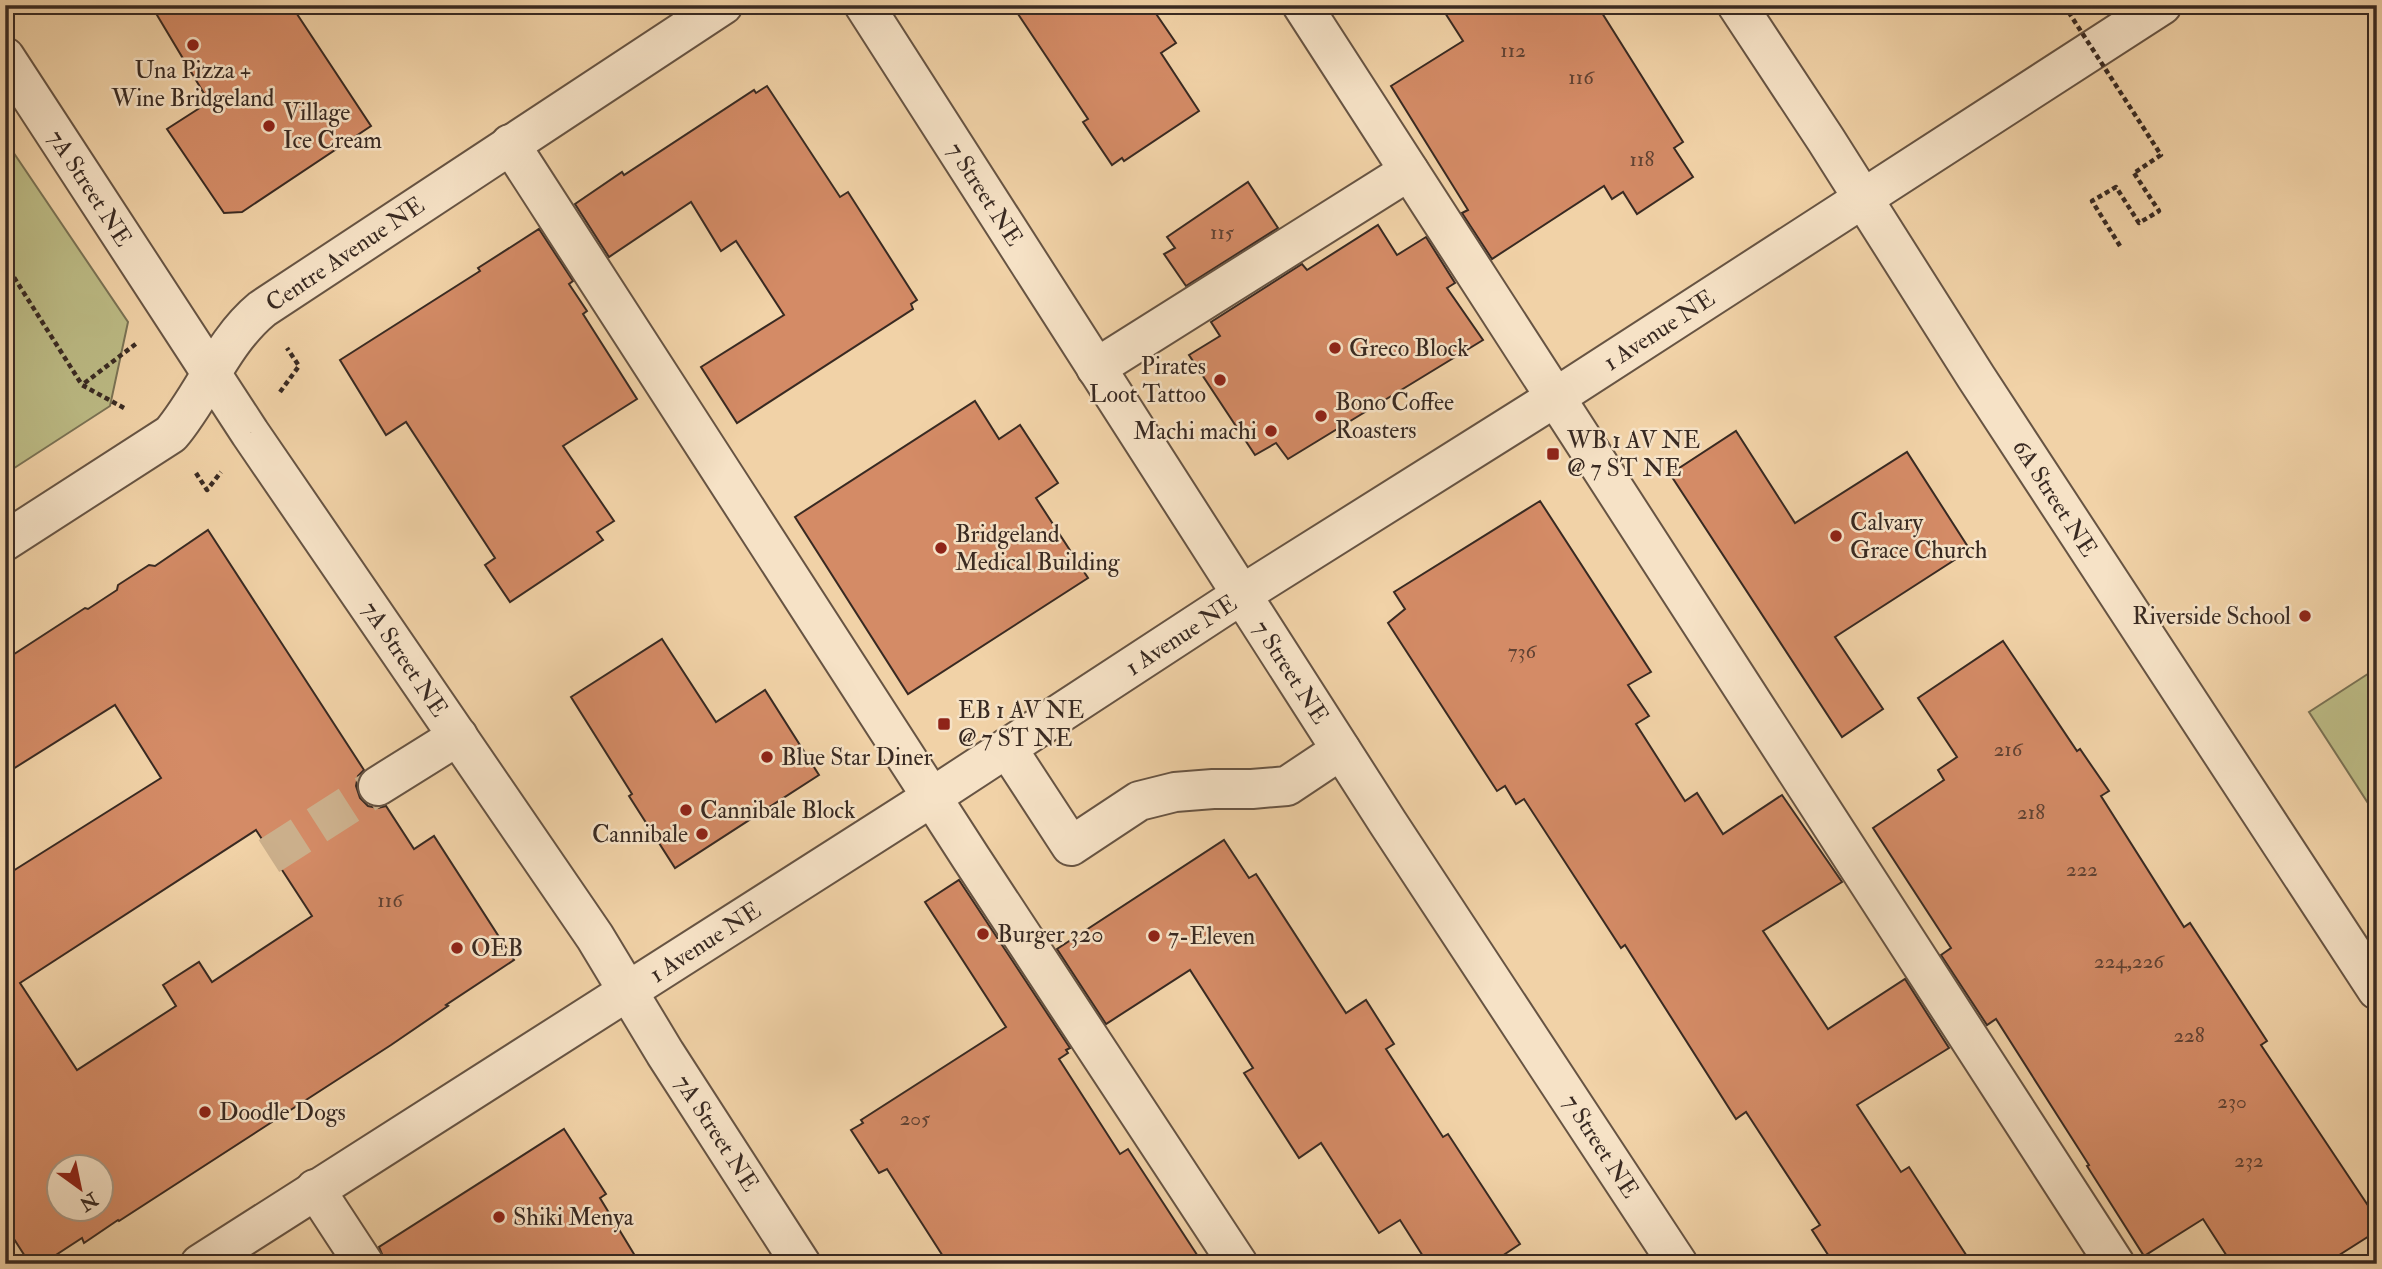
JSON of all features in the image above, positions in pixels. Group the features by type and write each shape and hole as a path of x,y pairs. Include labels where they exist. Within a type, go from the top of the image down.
{"street":[{"name":"Centre Avenue NE","path":"5,541 171,434 185,417 246,322 262,309 723,5"},
{"name":"7 Street NE","path":"864,5 1341,750 1678,1264"},
{"path":"1302,5 2115,1264"},
{"name":"6A Street NE","path":"1737,5 2377,990"},
{"name":"1 Avenue NE","path":"200,1264 932,797 1241,595 1556,397 2162,5"},
{"name":"7A Street NE","path":"5,57 211,374 596,937 679,1076 802,1264"},
{"path":"510,145 1238,1264"},
{"path":"1096,368 1409,171"},
{"path":"378,786 458,736"},
{"path":"1007,748 1071,846 1139,801 1174,792 1287,786 1341,750"},
{"path":"315,1189 364,1264"}],"path":[{"path":"2064,5 2161,155 2134,173 2159,211 2139,223 2116,187 2092,201 2120,246"},
{"path":"5,263 82,385"}],"shaded area":[{"path":"5,140 128,322 110,406 5,474"},
{"path":"2377,668 2377,817 2309,712"}],"building":[{"name":"Village Ice Cream","path":"151,5 291,5 371,126 242,212 224,213 167,129 209,102"},
{"path":"1012,5 1150,5 1176,43 1161,53 1199,111 1124,161 1122,158 1112,165 1083,122 1088,119"},
{"path":"1440,5 1597,5 1683,142 1674,148 1693,177 1637,214 1623,192 1612,199 1604,186 1492,259 1462,213 1468,210 1391,86 1463,41"},
{"path":"767,86 840,197 848,192 917,300 911,304 913,309 737,423 701,367 784,315 736,241 721,251 691,202 609,257 575,204 754,90 756,93"},
{"path":"1248,182 1278,228 1186,286 1164,254 1175,248 1167,237"},
{"name":"Greco Block","path":"1378,225 1397,255 1426,237 1455,283 1447,288 1483,340 1288,459 1276,443 1255,455 1189,355 1220,336 1211,322 1302,264 1307,270"},
{"path":"539,229 573,281 569,284 587,311 583,314 637,399 563,446 614,521 597,532 603,540 510,602 485,565 495,558 406,422 386,435 340,360 480,271 478,268"},
{"name":"Bridgeland Medical Building","path":"975,401 999,439 1020,425 1058,483 1036,498 1088,578 908,694 795,517"},
{"name":"Calvary Grace Church","path":"1736,431 1795,523 1907,452 1970,550 1835,637 1883,709 1842,737 1670,474"},
{"path":"1540,501 1651,672 1628,685 1649,716 1636,724 1685,801 1697,793 1723,834 1782,795 1842,882 1763,931 1828,1029 1905,979 1949,1048 1857,1105 1901,1172 1909,1167 1972,1264 1834,1264 1812,1230 1820,1225 1746,1112 1736,1119 1625,945 1621,948 1524,799 1516,804 1505,786 1497,791 1388,623 1405,609 1394,592"},
{"path":"208,530 364,770 358,776 356,786 360,798 368,806 386,806 414,849 434,836 514,960 391,1045 119,1221 116,1221 116,1154 46,1154 46,1224 112,1224 84,1243 82,1238 42,1264 30,1264 5,1225 5,876 161,778 115,705 5,774 5,660 117,590 118,585 149,565 155,566","holes":["256,830 312,916 212,982 199,962 163,985 176,1006 77,1070 20,983"]},
{"path":"662,639 716,722 765,690 819,775 675,868 571,697"},
{"path":"2003,641 2077,751 2080,749 2109,791 2101,796 2184,927 2190,923 2267,1041 2261,1045 2377,1219 2377,1231 2325,1264 2232,1264 2203,1219 2144,1256 1996,1019 1987,1025 1941,955 1951,948 1873,828 1944,780 1938,770 1957,757 1918,698"},
{"path":"1224,840 1249,878 1256,874 1346,1013 1366,1000 1394,1044 1386,1049 1443,1137 1448,1134 1520,1244 1490,1264 1428,1264 1400,1220 1379,1233 1321,1143 1299,1158 1244,1073 1253,1068 1190,970 1106,1024 1057,949"},
{"path":"959,880 1070,1048 1066,1050 1068,1053 1059,1059 1120,1154 1128,1149 1203,1264 948,1264 887,1169 879,1173 851,1130 863,1123 861,1120 1006,1027 925,902"},
{"name":"Shiki Menya","path":"564,1129 606,1194 600,1198 640,1264 386,1264 379,1247"}],"tunnel":[{"path":"269,856 378,786"}],"place":[{"name":"Una Pizza + Wine Bridgeland","path":"193,45"},
{"name":"Village Ice Cream","path":"269,126"},
{"name":"Greco Block","path":"1335,348"},
{"name":"Pirates Loot Tattoo","path":"1220,380"},
{"name":"Bono Coffee Roasters","path":"1321,416"},
{"name":"Machi machi","path":"1271,431"},
{"name":"WB 1 AV NE @ 7 ST NE","path":"1553,454"},
{"name":"Calvary Grace Church","path":"1836,536"},
{"name":"Bridgeland Medical Building","path":"941,548"},
{"name":"Riverside School","path":"2305,616"},
{"name":"EB 1 AV NE @ 7 ST NE","path":"944,724"},
{"name":"Blue Star Diner","path":"767,757"},
{"name":"Cannibale Block","path":"686,810"},
{"name":"Cannibale","path":"702,834"},
{"name":"Burger 320","path":"983,934"},
{"name":"7-Eleven","path":"1154,936"},
{"name":"OEB","path":"457,948"},
{"name":"Doodle Dogs","path":"205,1112"},
{"name":"Shiki Menya","path":"499,1217"}]}
